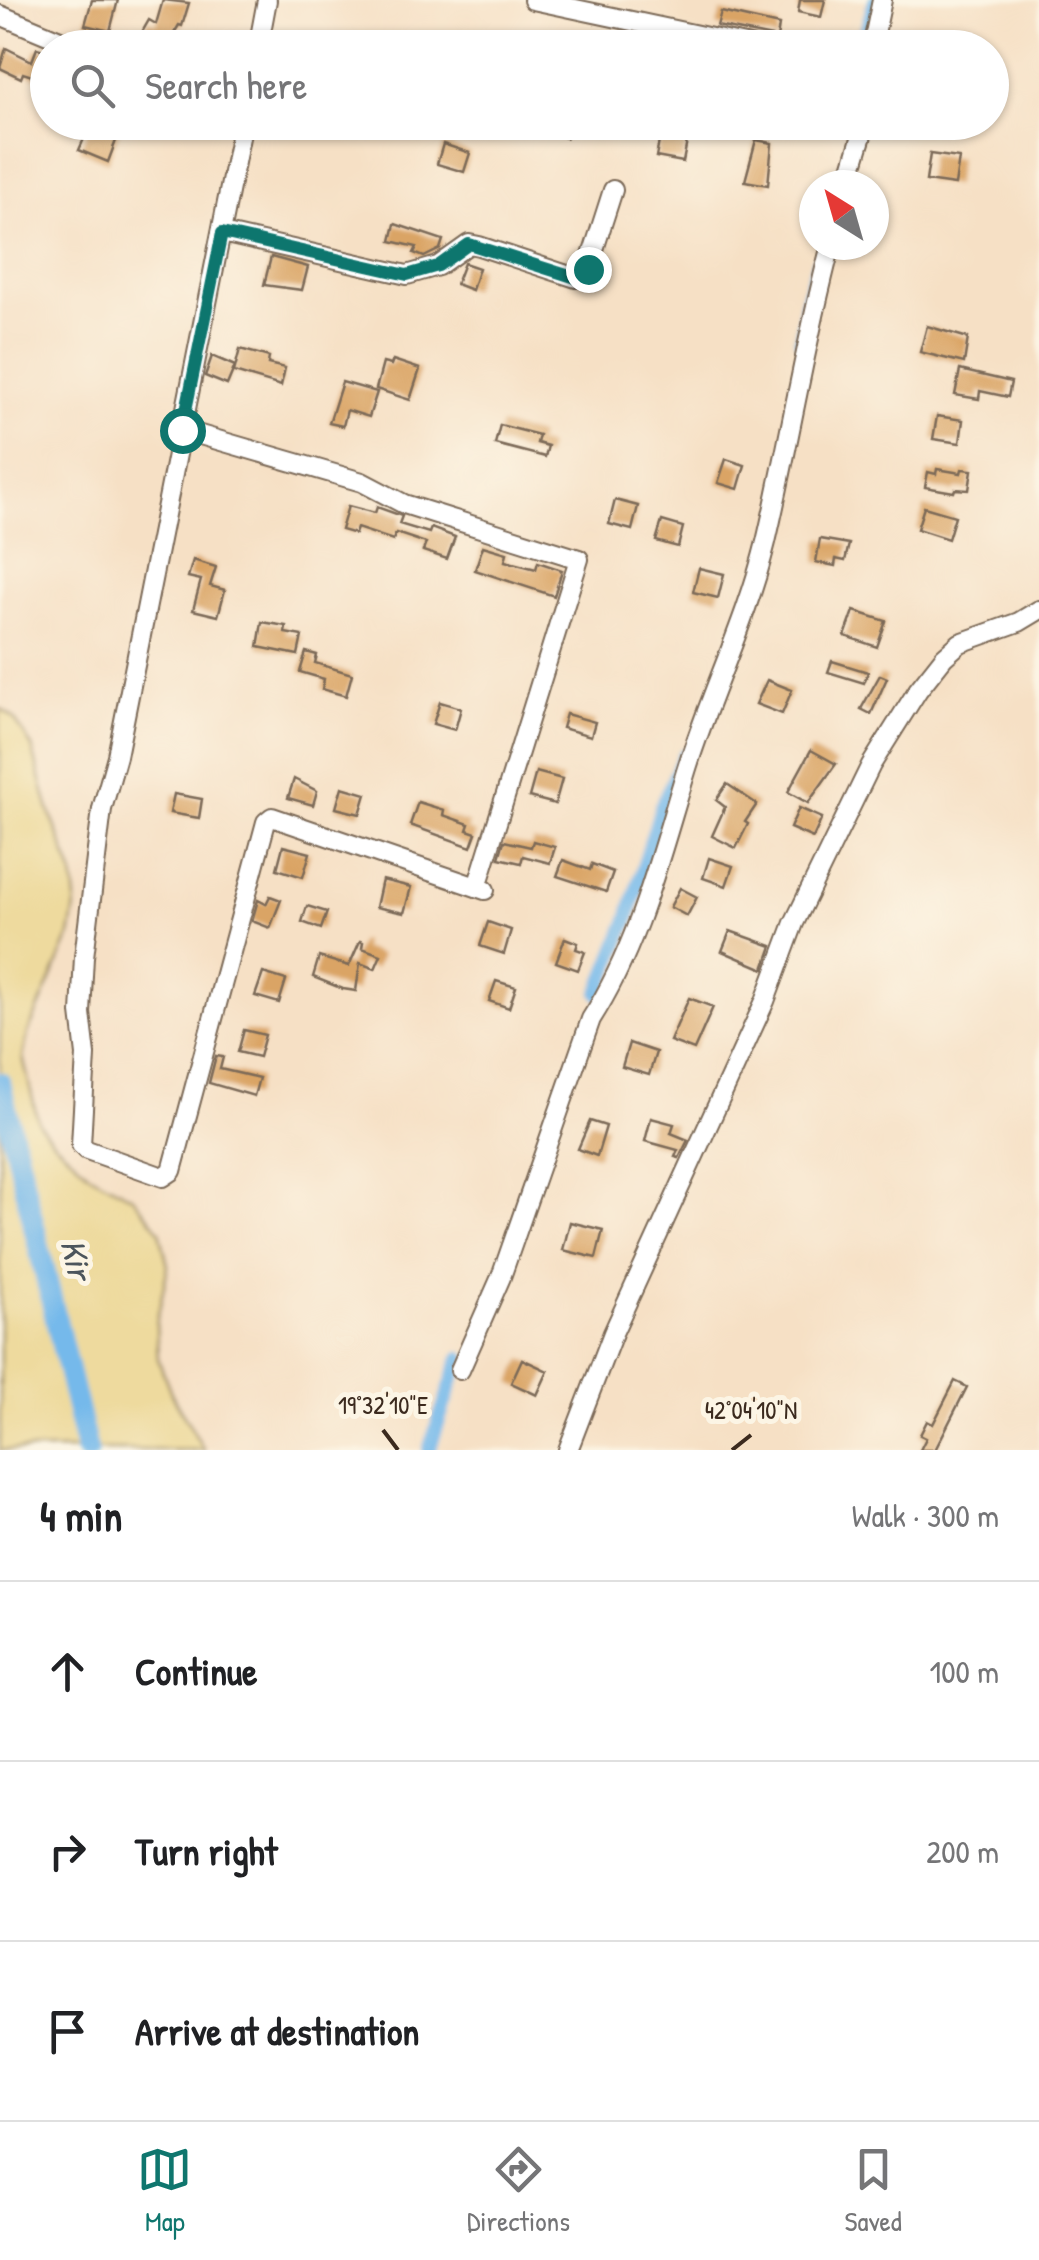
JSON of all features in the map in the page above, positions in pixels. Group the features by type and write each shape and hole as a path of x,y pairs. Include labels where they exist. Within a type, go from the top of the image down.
{"street":[{"path":"261,30 266,0"},
{"path":"533,0 674,30"},
{"path":"876,30 882,0"},
{"path":"0,14 37,30"},
{"path":"182,430 362,482 404,504 579,559 481,889 272,817 266,822 172,1171 163,1177 87,1150 81,1144 86,1055 81,1013 84,957 102,809 116,756 239,140"},
{"path":"852,170 861,140"},
{"path":"222,233 407,275 438,266 469,244 576,278 588,269 613,190"},
{"path":"460,1370 502,1277 590,1020 606,996 659,869 688,764 765,544 828,260"},
{"path":"568,1450 614,1332 765,1001 794,923 871,764 944,657 960,644 1010,626 1039,610"}],"sand":[{"path":"0,708 14,718 32,747 48,807 73,873 76,901 70,936 28,1033 23,1057 39,1124 91,1175 133,1197 160,1231 168,1266 156,1324 158,1359 171,1393 204,1450 0,1450"}],"building":[{"path":"92,0 118,0 110,30 85,25"},
{"path":"163,0 189,3 182,26 176,30 143,30 149,20 156,24"},
{"path":"800,0 825,0 821,17 798,12"},
{"path":"721,12 779,25 778,30 717,26"},
{"path":"6,48 30,60 30,75 23,73 21,78 0,68"},
{"path":"83,140 116,140 108,162 79,150"},
{"path":"659,140 687,140 683,162 656,157"},
{"path":"756,140 772,143 768,185 745,181"},
{"path":"443,144 470,153 464,172 437,164"},
{"path":"930,154 959,158 955,185 926,181"},
{"path":"395,224 443,240 440,249 424,257 414,253 417,247 391,241"},
{"path":"271,257 308,267 302,290 264,285"},
{"path":"464,263 479,268 472,290 456,284"},
{"path":"927,326 968,338 964,363 920,352"},
{"path":"240,349 269,357 268,364 285,368 281,386 234,372"},
{"path":"212,356 235,366 227,385 205,376"},
{"path":"393,360 420,369 410,400 376,389 383,363 391,365"},
{"path":"960,370 1011,382 1008,397 980,391 979,399 955,395"},
{"path":"342,382 377,392 369,417 347,410 343,426 329,423"},
{"path":"937,416 963,420 960,443 933,439"},
{"path":"500,425 539,435 537,443 548,446 545,457 495,444"},
{"path":"726,459 745,465 738,489 718,483"},
{"path":"937,469 961,473 962,469 972,470 969,490 954,492 925,487 928,472 936,474"},
{"path":"615,500 638,506 632,530 609,524"},
{"path":"348,506 375,513 377,507 402,516 399,524 429,533 431,528 455,537 447,559 423,551 426,543 396,533 393,540 357,528 355,534 341,530"},
{"path":"924,507 955,516 948,539 917,529"},
{"path":"662,521 683,527 678,547 656,541"},
{"path":"820,539 849,544 845,561 836,559 835,566 816,562"},
{"path":"483,546 507,553 505,561 536,569 538,562 562,570 554,596 475,570"},
{"path":"193,560 216,567 210,586 225,590 218,616 193,610 201,580 188,577"},
{"path":"699,568 724,574 718,598 693,592"},
{"path":"854,611 886,621 877,647 845,636"},
{"path":"262,622 286,626 285,633 302,636 298,655 258,647"},
{"path":"306,652 317,655 315,663 352,674 346,696 322,689 324,679 300,672"},
{"path":"832,661 868,672 864,683 828,672"},
{"path":"880,675 887,678 871,714 861,709"},
{"path":"767,680 792,690 782,714 756,704"},
{"path":"440,702 461,708 455,730 433,724"},
{"path":"566,714 595,722 591,736 562,728"},
{"path":"811,750 836,764 808,803 788,792"},
{"path":"536,772 562,779 555,804 529,797"},
{"path":"294,779 317,791 313,805 288,798"},
{"path":"727,784 757,804 745,822 748,824 736,848 712,836 725,807 716,800"},
{"path":"342,787 366,794 360,814 336,808"},
{"path":"174,794 202,799 199,818 170,813"},
{"path":"418,802 469,824 467,830 476,833 471,847 410,825"},
{"path":"799,808 822,818 813,838 790,828"},
{"path":"504,841 531,847 533,841 555,847 550,863 523,856 521,863 499,858"},
{"path":"283,846 310,853 303,877 277,869"},
{"path":"709,858 733,866 726,886 703,878"},
{"path":"563,860 590,870 592,864 613,872 606,892 557,876"},
{"path":"382,880 411,887 404,913 376,907"},
{"path":"680,888 697,897 687,916 670,907"},
{"path":"270,896 281,900 270,928 252,921 258,900 266,904"},
{"path":"307,906 327,912 321,929 302,922"},
{"path":"488,922 511,930 504,954 480,946"},
{"path":"730,931 772,946 764,969 722,951"},
{"path":"565,938 578,943 576,949 585,952 578,970 556,962"},
{"path":"360,941 362,948 381,955 375,969 360,963 356,991 313,977 319,957 349,966"},
{"path":"263,973 286,980 279,1003 255,996"},
{"path":"496,981 516,987 509,1008 489,1001"},
{"path":"689,998 713,1007 694,1050 670,1041"},
{"path":"244,1030 265,1035 259,1057 238,1052"},
{"path":"629,1043 656,1052 649,1075 622,1067"},
{"path":"216,1056 223,1057 220,1069 259,1078 254,1096 209,1083"},
{"path":"651,1118 674,1124 671,1133 688,1140 679,1158 675,1157 678,1150 645,1141"},
{"path":"590,1121 606,1126 597,1156 578,1149"},
{"path":"570,1222 603,1230 596,1258 563,1250"},
{"path":"522,1359 548,1371 537,1395 511,1383"},
{"path":"955,1381 967,1387 935,1450 920,1450 926,1438 920,1435 927,1421 933,1424"}],"waterway":[{"path":"866,30 875,1"},
{"path":"801,341 807,299 819,260"},
{"path":"599,993 627,922 661,807 684,755"},
{"name":"Kir","path":"0,1083 87,1450"},
{"path":"429,1450 460,1358"}],"route":[{"path":"182,430 222,233 407,275 438,266 469,244 576,278 588,269"}]}
